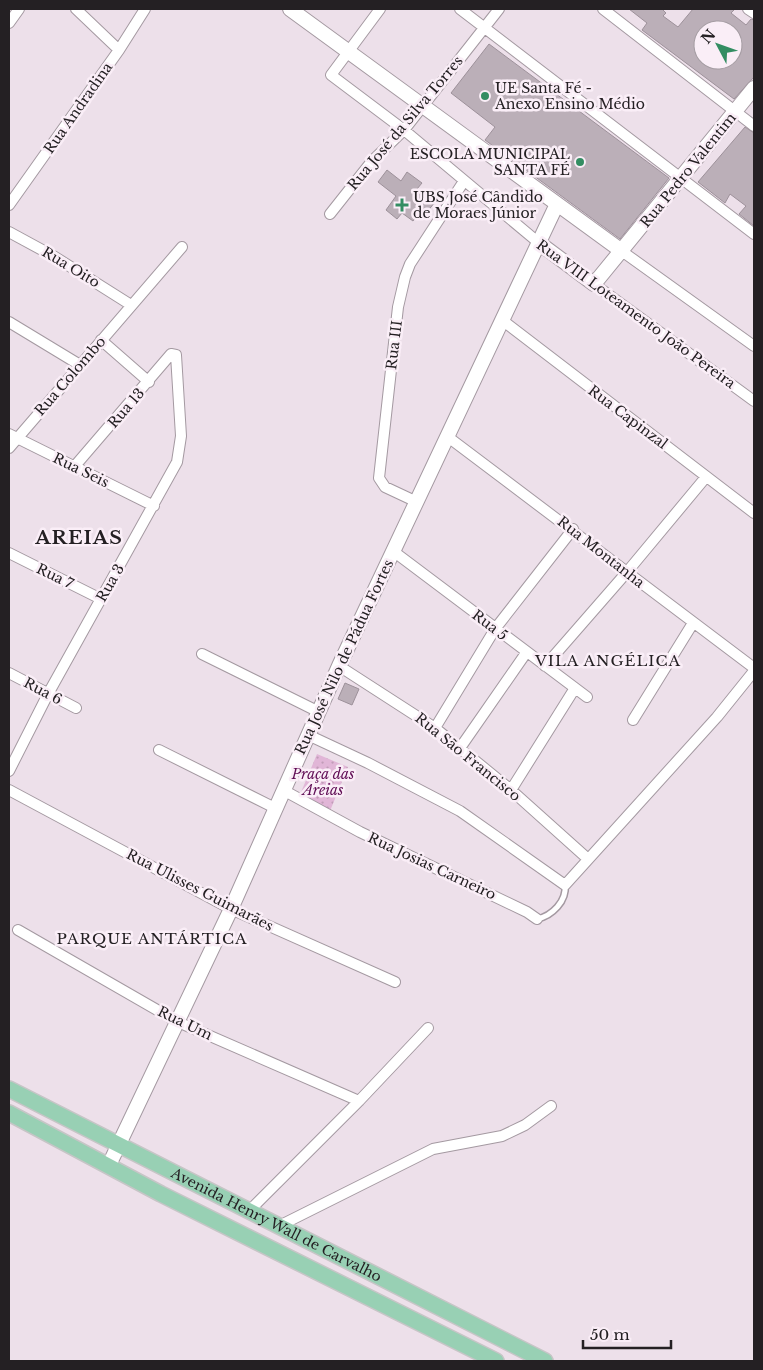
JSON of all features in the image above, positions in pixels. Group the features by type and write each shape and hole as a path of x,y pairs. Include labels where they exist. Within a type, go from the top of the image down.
{"main road":[{"name":"Avenida Henry Wall de Carvalho","path":"9,1089 119,1147 545,1361"},
{"name":"Avenida Henry Wall de Carvalho","path":"9,1113 161,1194 496,1361"},
{"path":"364,1295 376,1276"}],"street":[{"path":"9,23 19,9"},
{"path":"76,9 119,50"},
{"name":"Rua Andradina","path":"9,205 119,50 145,9"},
{"path":"290,9 421,107 754,346"},
{"path":"348,52 380,9"},
{"path":"460,9 754,234"},
{"name":"Rua José da Silva Torres","path":"330,214 372,161 404,130 499,9"},
{"path":"603,9 754,126"},
{"path":"748,9 754,13"},
{"name":"Rua VIII Loteamento João Pereira","path":"348,52 331,75 404,130 539,243 754,401"},
{"name":"Rua Pedro Valentim","path":"594,284 623,252 680,178 754,88"},
{"name":"Rua III","path":"418,502 385,487 379,478 398,307 404,277 410,264 464,182"},
{"name":"Rua José Nilo de Pádua Fortes","path":"110,1166 231,909 339,666 557,204"},
{"name":"Rua Oito","path":"9,232 55,257 131,305"},
{"name":"Rua Colombo","path":"9,448 13,436 80,364 182,247"},
{"name":"Rua Capinzal","path":"502,320 754,514"},
{"path":"9,322 80,364"},
{"path":"101,340 149,382"},
{"name":"Rua 13","path":"74,467 149,382 171,354 175,354 176,357"},
{"name":"Rua 3","path":"9,771 48,694 172,473 180,452 176,357"},
{"name":"Rua Seis","path":"13,436 154,506"},
{"name":"Rua Montanha","path":"448,436 573,529 754,670"},
{"path":"544,666 627,572 706,477"},
{"path":"435,728 495,629 573,529"},
{"name":"Rua 5","path":"393,551 526,653 588,697"},
{"name":"Rua 7","path":"9,553 101,599"},
{"path":"632,720 693,623"},
{"path":"460,748 526,653"},
{"path":"202,654 319,712"},
{"name":"Rua São Francisco","path":"339,666 435,728 512,790 588,859"},
{"name":"Rua Josias Carneiro","path":"565,885 717,717 754,670"},
{"name":"Rua 6","path":"9,673 76,708"},
{"path":"512,790 575,688"},
{"path":"308,735 368,763 460,811 565,885"},
{"path":"159,750 275,808"},
{"name":"Rua Ulisses Guimarães","path":"9,790 231,909 395,982"},
{"name":"Rua Josias Carneiro","path":"283,790 360,832 527,912 537,919"},
{"name":"Rua Um","path":"18,930 178,1022 359,1102"},
{"path":"248,1212 359,1102 428,1028"},
{"path":"277,1227 432,1149 486,1140 512,1132 551,1106"}],"lane":[{"name":"Rua Josias Carneiro","path":"537,919 546,917 561,903 566,893 565,885"}],"green space":[{"name":"Praça das Areias","path":"317,754 348,767 330,811 299,797"}],"building":[{"path":"629,9 662,9 666,13 663,16 678,27 693,9 735,9 731,13 740,20 693,20 693,68 642,30 647,23"},
{"path":"751,19 754,20 754,77 734,99 695,70 743,70 743,23 746,25"},
{"name":"ESCOLA MUNICIPAL SANTA FÉ","path":"489,44 669,178 620,239 485,140 495,127 451,93"},
{"path":"745,127 754,133 754,226 739,214 746,206 730,194 725,203 698,182"},
{"path":"387,170 401,181 407,172 422,183 417,189 435,202 423,217 419,213 413,221 402,213 397,219 386,210 396,196 378,182"},
{"path":"345,683 359,689 352,705 338,699"}],"place":[{"name":"UE Santa Fé - Anexo Ensino Médio","path":"485,96"},
{"name":"ESCOLA MUNICIPAL SANTA FÉ","path":"580,162"},
{"name":"UBS José Cândido de Moraes Júnior","path":"402,205"}],"district":[{"name":"AREIAS","path":"79,537"},
{"name":"VILA ANGÉLICA","path":"608,661"},
{"name":"PARQUE ANTÁRTICA","path":"152,939"}]}
